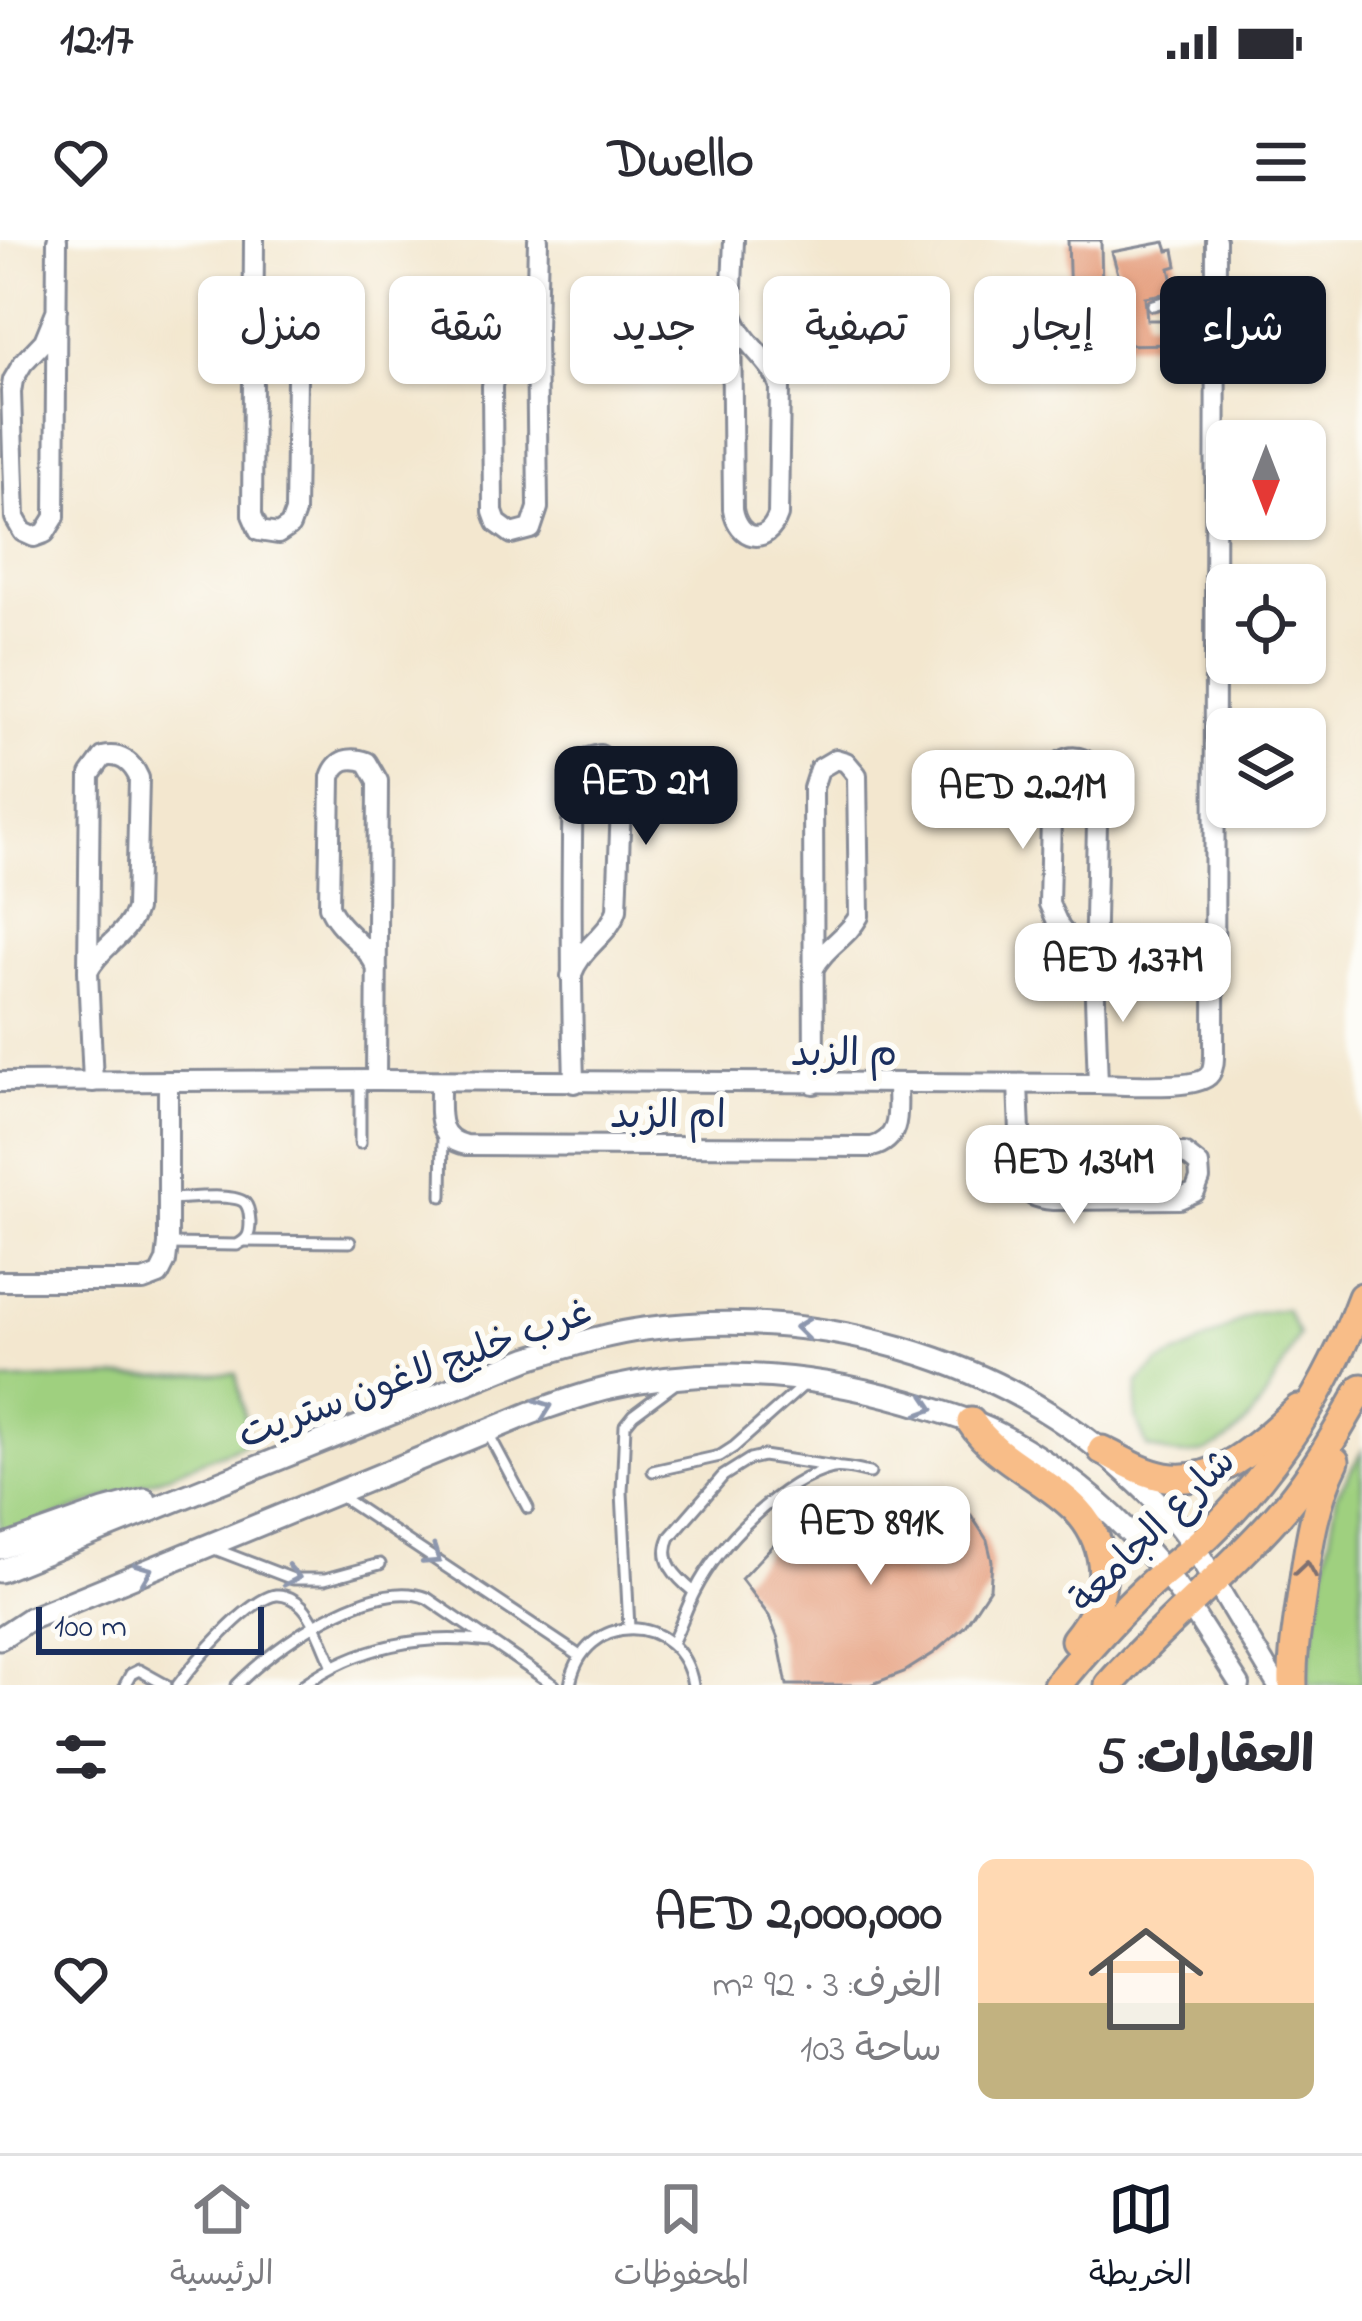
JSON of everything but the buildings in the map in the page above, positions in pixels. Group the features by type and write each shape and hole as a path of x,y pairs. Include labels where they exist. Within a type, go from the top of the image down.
{"main road":[{"name":"شارع الجامعة","path":"1057,1685 1113,1620 1194,1547 1263,1474 1319,1390 1362,1298"},
{"path":"1102,1450 1164,1477 1206,1475 1240,1459 1319,1390"},
{"name":"شارع الجامعة","path":"1108,1685 1290,1501 1355,1399"},
{"path":"1293,1685 1313,1520 1355,1399"},
{"path":"971,1422 988,1445 1078,1510 1098,1542 1103,1570 1096,1608 1045,1685"}],"street":[{"path":"57,240 57,310 55,518 50,530 34,536 23,532 14,518 11,392 18,370 44,341 57,310"},
{"path":"254,240 254,276"},
{"path":"537,276 538,240"},
{"path":"732,276 734,240"},
{"name":"م الزبد","path":"1216,240 1216,276"},
{"path":"731,309 740,333 780,387 778,515 772,529 760,535 746,534 734,517 731,309"},
{"path":"253,317 263,340 297,378 295,512 290,526 278,534 264,534 253,522 253,317"},
{"path":"536,331 538,508 531,530 512,534 496,523 494,512 492,386 502,363 536,331"},
{"name":"م الزبد","path":"0,1082 1198,1083 1213,1069 1216,384"},
{"path":"88,971 96,957 129,927 136,909 139,778 126,760 113,755 103,757 91,776 88,971 93,1082"},
{"path":"571,976 577,959 612,922 617,910 622,778 615,764 600,755 584,760 573,774 571,976 574,1083"},
{"path":"1094,968 1060,928 1049,904 1052,773 1067,757 1091,763 1098,774 1097,1084"},
{"path":"368,1080 377,970 379,781 367,762 351,758 342,760 331,777 329,907 377,970"},
{"path":"813,970 859,916 859,788 853,768 836,759 819,769 813,788 813,970 814,1084"},
{"path":"0,1281 152,1280 164,1268 168,1081"},
{"path":"440,1081 443,1132"},
{"name":"ام الزبد","path":"443,1132 451,1141 466,1145 872,1147 887,1141 896,1130 897,1084"},
{"path":"1018,1084 1021,1152 1023,1186 1026,1192 1041,1199 1185,1198 1195,1192 1200,1179 1199,1165 1184,1153 1021,1152"},
{"name":"غرب خليج لاغون ستريت","path":"0,1570 529,1358 616,1334 724,1323 825,1330 914,1352 1011,1391 1102,1450 1159,1503 1214,1580"},
{"name":"غرب خليج لاغون ستريت","path":"0,1638 29,1619 486,1430 592,1393 686,1377 811,1379 869,1390 971,1422 1004,1437 1078,1485 1137,1538 1188,1604"},
{"path":"0,1548 136,1502 193,1492"},
{"path":"1214,1580 1277,1685"},
{"path":"1188,1604 1240,1685"}],"lane":[{"path":"1153,305 1160,303"},
{"path":"360,1143 368,1080"},
{"path":"442,1196 443,1132"},
{"path":"168,1199 233,1197 244,1202 250,1232 245,1241"},
{"path":"168,1244 350,1242"},
{"path":"629,1628 622,1492 625,1425 686,1377"},
{"path":"653,1471 720,1456 811,1379"},
{"path":"486,1430 528,1508"},
{"path":"694,1592 679,1580 665,1552 670,1537 723,1476 757,1456 870,1473"},
{"path":"783,1459 797,1484"},
{"path":"672,1643 694,1592 740,1528 797,1484 836,1467"},
{"path":"335,1492 580,1656"},
{"path":"207,1546 293,1579 325,1579 380,1564"},
{"path":"237,1685 313,1624 359,1605 414,1594 427,1598 554,1685"},
{"path":"178,1685 224,1632 273,1596 297,1602 333,1666"},
{"path":"570,1685 580,1656 606,1634 629,1628 672,1643 691,1671 693,1685"},
{"path":"303,1685 372,1649 422,1639 495,1643"},
{"path":"125,1685 139,1670 166,1685"}],"green space":[{"path":"1286,1309 1299,1335 1256,1412 1241,1429 1206,1452 1181,1455 1147,1447 1136,1418 1138,1384 1157,1364 1252,1314"},
{"path":"236,1373 249,1442 0,1537 0,1381"},
{"path":"1362,1451 1362,1685 1311,1685 1307,1677 1337,1494"}]}
